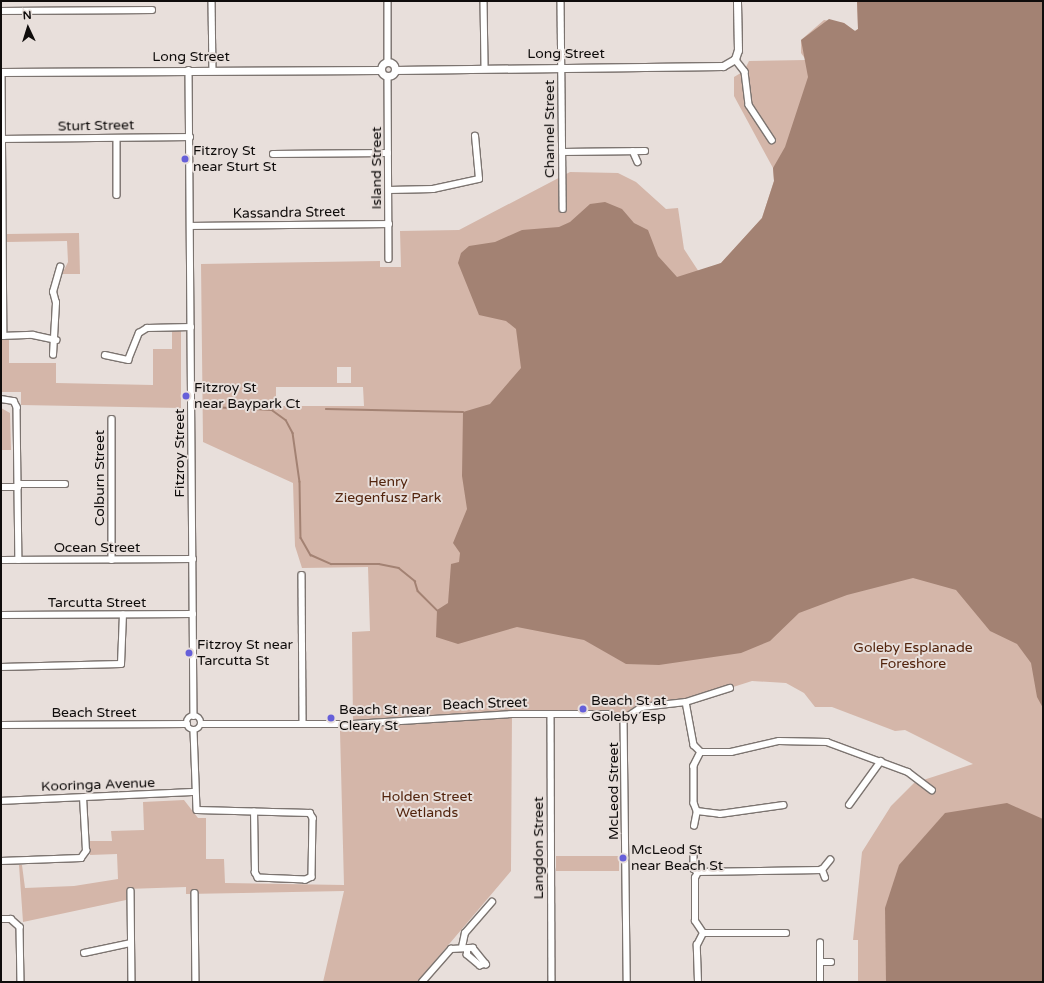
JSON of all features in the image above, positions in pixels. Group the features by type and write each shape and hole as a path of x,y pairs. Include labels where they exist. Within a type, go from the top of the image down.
{"street":[{"path":"212,1 213,70"},
{"path":"388,1 388,61 395,70 388,76 380,70 388,61"},
{"path":"484,1 485,67"},
{"name":"Channel Street","path":"562,1 563,209"},
{"path":"737,1 735,59 745,72 748,105 772,140"},
{"path":"1,12 152,10"},
{"name":"Long Street","path":"395,70 485,67 723,66 735,59"},
{"name":"Fitzroy Street","path":"189,70 194,716"},
{"name":"Long Street","path":"1,72 380,70"},
{"path":"1,72 3,336 34,335 56,340"},
{"name":"Island Street","path":"388,76 389,259"},
{"path":"389,190 433,190 479,179 475,136"},
{"name":"Sturt Street","path":"2,139 190,137"},
{"path":"117,138 117,195"},
{"path":"633,151 638,162"},
{"path":"562,152 645,151"},
{"path":"273,154 388,153"},
{"name":"Kassandra Street","path":"190,226 389,224"},
{"path":"53,355 56,340 53,292 60,267"},
{"path":"105,355 128,360 139,333 147,328 191,327"},
{"path":"1,399 14,401 18,408 19,560"},
{"name":"Colburn Street","path":"112,419 112,560"},
{"path":"1,487 18,485 65,484"},
{"name":"Ocean Street","path":"1,560 193,559"},
{"path":"302,575 304,724"},
{"name":"Tarcutta Street","path":"1,615 193,614"},
{"path":"1,667 121,664 123,615"},
{"path":"624,719 642,707 686,702 730,688"},
{"path":"686,702 694,745 700,752 731,752 779,741 827,742 908,772 932,790"},
{"name":"Beach Street","path":"202,724 304,724 551,714 607,714 624,719"},
{"name":"Langdon Street","path":"551,714 552,982"},
{"path":"194,731 202,724 194,716 187,724 194,731 195,805 202,812 254,812 310,813 313,818 312,877 258,878 255,873 254,812"},
{"name":"McLeod Street","path":"624,719 627,982"},
{"name":"Beach Street","path":"1,725 187,724"},
{"path":"694,826 697,811 694,803 694,766 700,752"},
{"path":"849,805 881,761"},
{"name":"Kooringa Avenue","path":"1,801 195,792"},
{"path":"1,861 82,858 86,851 83,798"},
{"path":"697,811 720,814 783,805"},
{"path":"694,851 694,869 698,872 822,870"},
{"path":"822,870 830,860"},
{"path":"822,870 825,878"},
{"path":"698,872 695,878 695,921 703,933"},
{"path":"130,891 132,982"},
{"path":"195,893 196,982"},
{"path":"422,982 451,949 464,948 465,933 492,902"},
{"path":"1,919 17,922 20,982"},
{"path":"703,933 786,933"},
{"path":"698,982 697,946 703,933"},
{"path":"84,953 101,946 130,943"},
{"path":"820,943 820,982"},
{"path":"820,962 831,962"}],"green space":[{"path":"857,1 1043,556 1043,915 992,982 858,982 858,940 853,940 862,852 891,806 914,783 973,764 905,730 895,731 832,707 815,707 804,693 786,683 752,681 686,702 642,707 624,719 617,715 512,714 511,871 417,982 323,982 344,891 186,894 186,887 127,889 126,900 23,922 19,865 22,865 25,888 74,886 118,879 117,854 90,855 90,841 112,841 111,831 144,830 143,802 184,800 198,818 206,818 206,859 224,859 225,883 344,885 340,731 353,723 352,632 370,631 368,567 302,568 295,546 293,483 203,442 201,264 380,261 380,267 401,267 400,231 459,230 570,172 618,173 636,182 666,209 678,208 684,249 699,272 721,263 762,218 774,181 773,168 734,96 734,77 744,71 749,61 806,60 801,53 801,40 824,20 844,23 855,31 858,29","holes":["337,367 351,367 351,383 337,383","276,387 363,387 364,406 276,406"]},
{"path":"79,233 80,274 62,274 68,262 67,241 7,242 7,234"},
{"path":"172,330 181,330 181,408 21,405 21,392 1,392 1,340 9,340 9,363 56,363 56,383 153,385 153,349 172,349"},
{"path":"1,408 10,413 11,450 1,450"},
{"path":"556,856 619,856 619,871 556,871"}],"shaded area":[{"path":"857,1 1043,1 1043,708 1037,697 1031,663 1017,644 990,631 956,590 913,578 847,595 799,613 770,641 741,653 659,665 626,664 584,640 517,627 458,644 436,637 437,610 448,603 451,564 459,562 460,553 453,543 467,509 462,476 463,412 490,404 521,368 516,329 506,321 479,315 458,263 461,253 469,246 495,242 522,230 559,227 570,222 590,204 605,202 622,209 634,223 648,230 658,256 677,277 721,263 762,218 774,181 773,168 785,147 808,77 801,40 829,19 844,23 855,31 858,29"},
{"path":"1007,803 1043,819 1043,982 886,982 885,908 899,865 945,813"}],"waterway":[{"path":"211,407 272,410 286,420 293,433 300,482 301,538 311,555 331,564 379,564 399,568 415,581 418,591 437,610"},
{"path":"326,409 463,412"}],"place":[{"name":"Fitzroy St near Sturt St","path":"185,159"},
{"name":"Fitzroy St near Baypark Ct","path":"186,396"},
{"name":"Fitzroy St near Tarcutta St","path":"189,653"},
{"name":"Beach St at Goleby Esp","path":"583,709"},
{"name":"Beach St near Cleary St","path":"331,718"},
{"name":"McLeod St near Beach St","path":"623,858"}],"park label":[{"name":"Henry Ziegenfusz Park","path":"388,490"},
{"name":"Goleby Esplanade Foreshore","path":"913,656"},
{"name":"Holden Street Wetlands","path":"427,806"}]}
